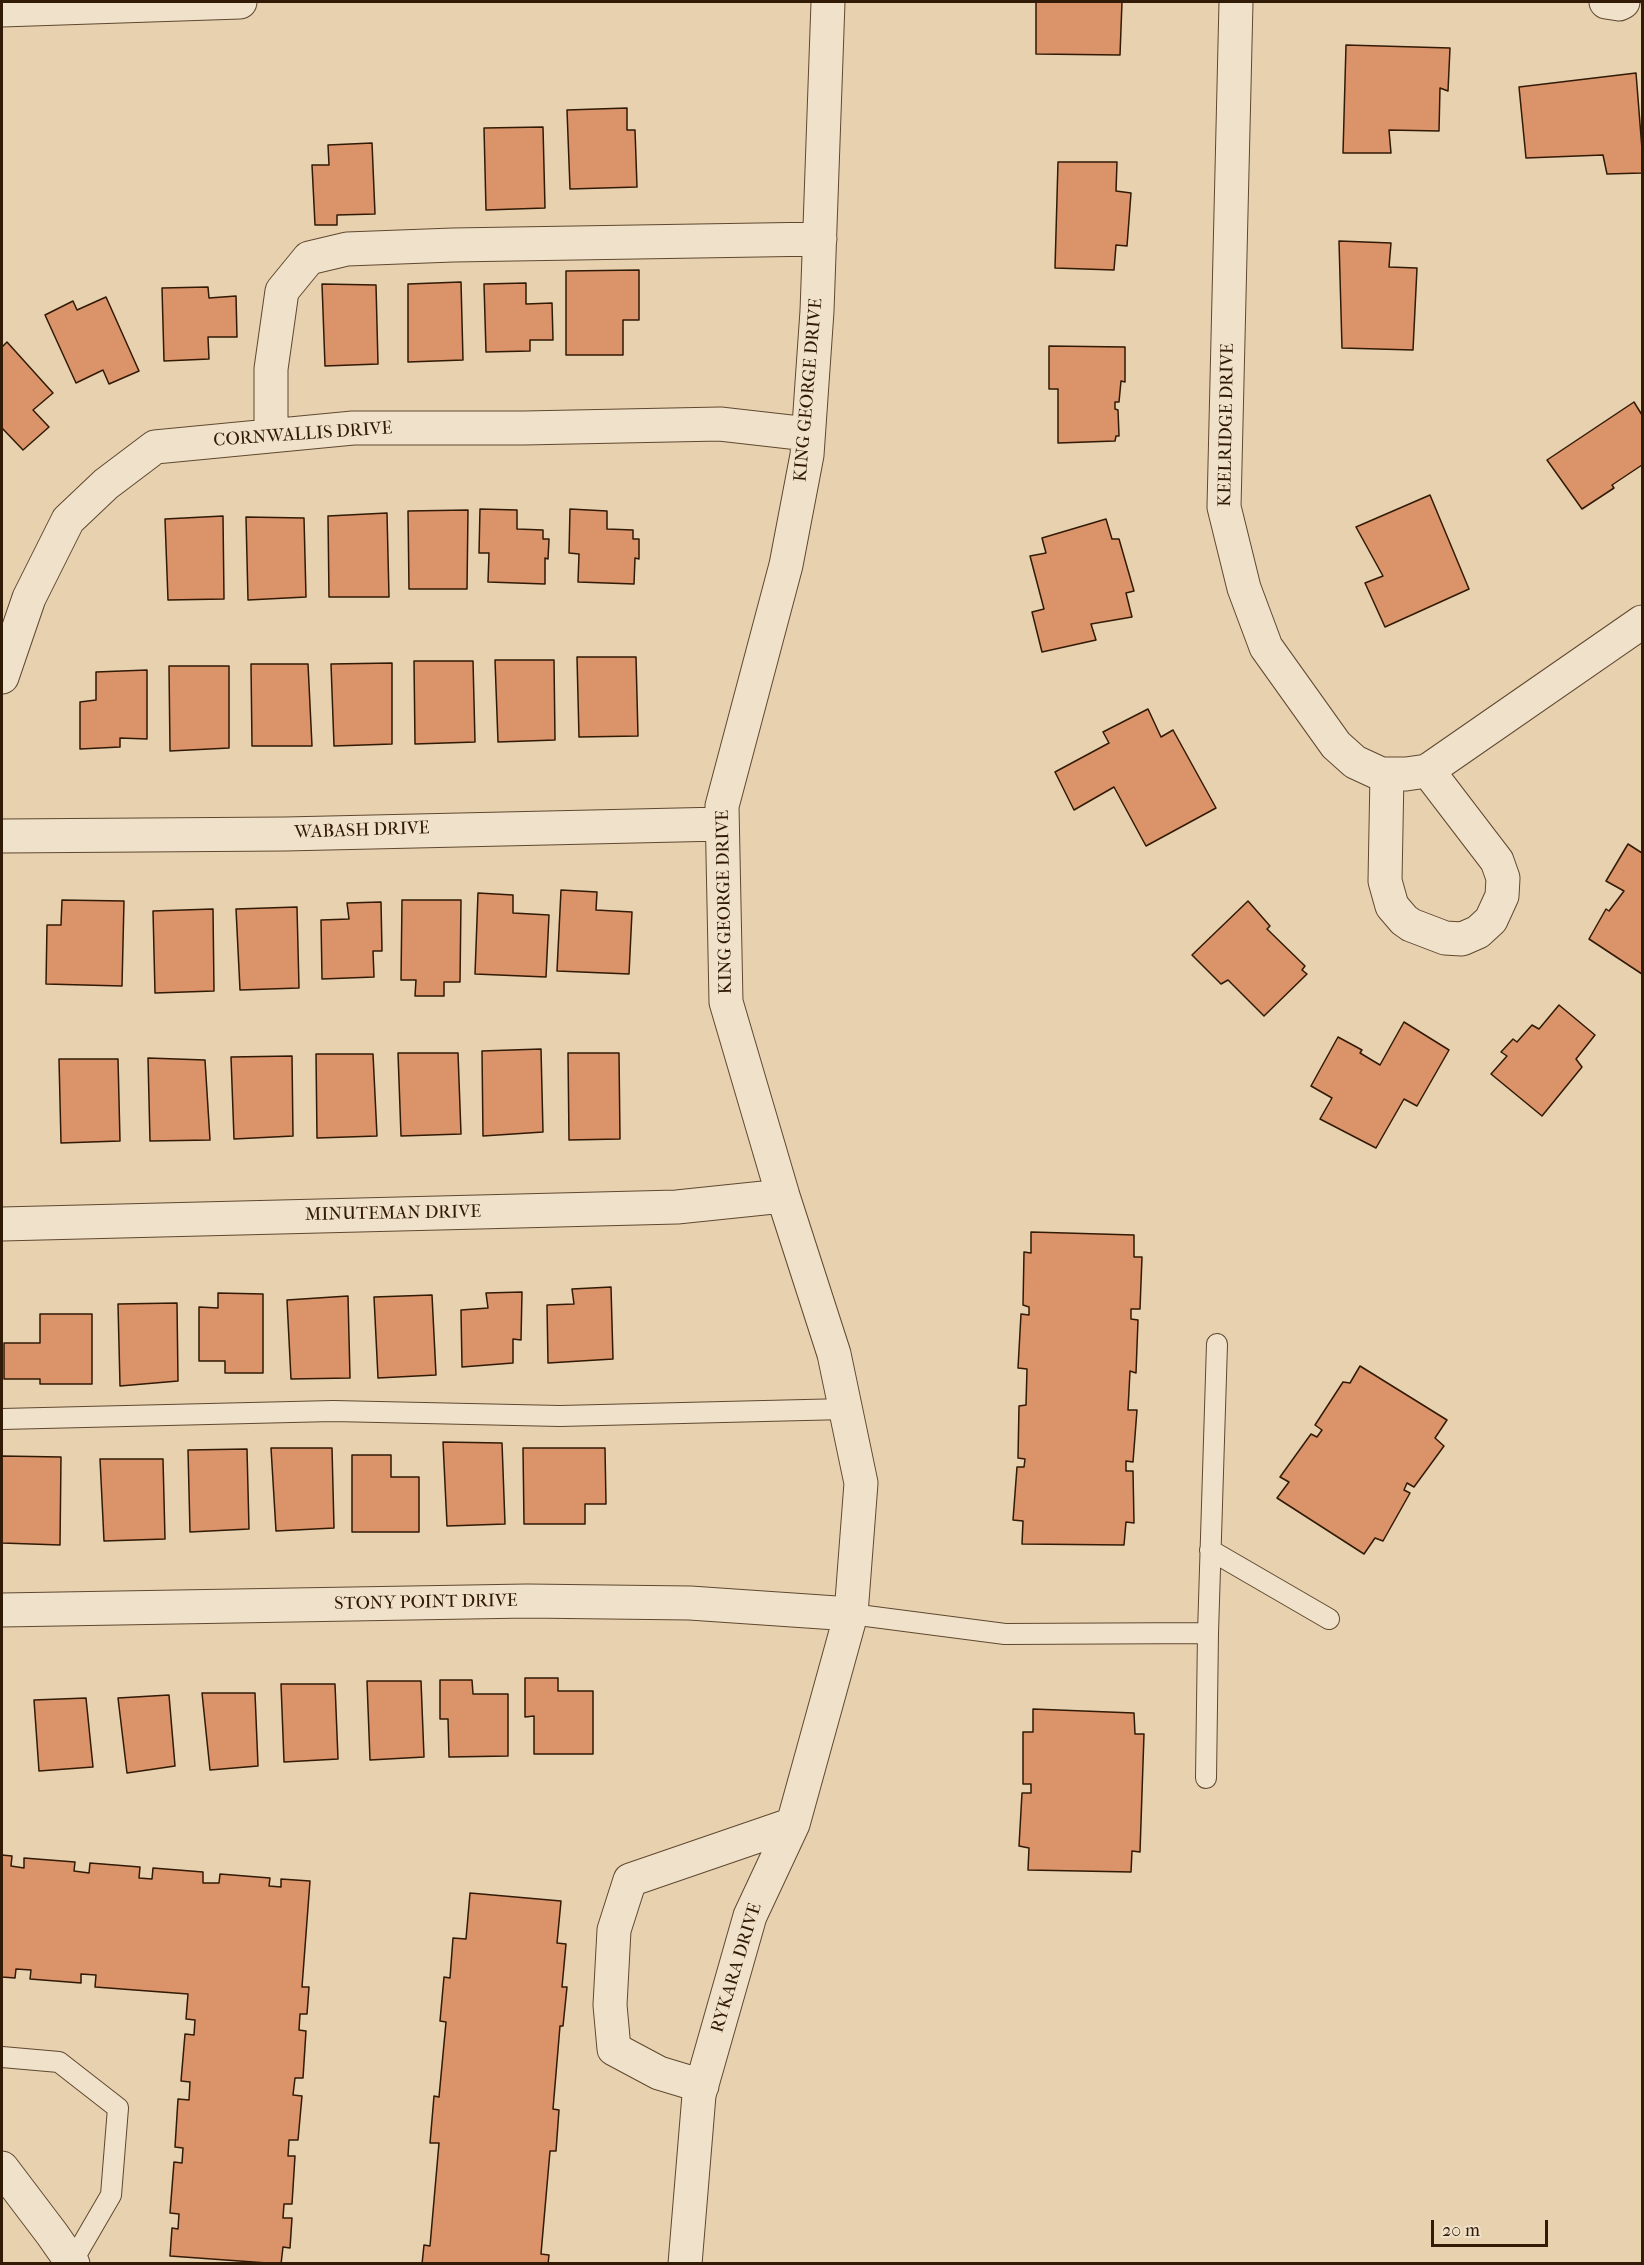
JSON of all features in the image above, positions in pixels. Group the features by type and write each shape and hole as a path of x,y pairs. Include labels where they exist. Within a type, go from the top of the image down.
{"street":[{"path":"2,10 240,2"},
{"name":"KING GEORGE DRIVE","path":"828,2 820,240 807,455 786,565 722,806 722,824 726,1002 783,1196 834,1354 861,1483 851,1614"},
{"name":"KEELRIDGE DRIVE","path":"1236,2 1224,507 1244,588 1266,647 1336,745 1355,762 1381,774 1406,774 1428,771 1642,622"},
{"path":"1606,2 1619,4 1623,2"},
{"path":"271,436 271,369 282,291 309,258 347,249 820,240"},
{"name":"CORNWALLIS DRIVE","path":"2,677 29,598 68,520 106,484 155,447 353,428 524,428 720,424 808,434"},
{"path":"1387,774 1385,881 1392,906 1411,925 1445,938 1462,939 1478,932 1491,920 1502,896 1503,878 1497,861 1432,776 1431,768"},
{"name":"WABASH DRIVE","path":"2,836 285,834 722,824"},
{"name":"MINUTEMAN DRIVE","path":"2,1224 677,1207 783,1196"},
{"name":"STONY POINT DRIVE","path":"2,1610 527,1601 690,1603 851,1614"},
{"name":"RYKARA DRIVE","path":"685,2264 702,2086 750,1916 793,1824 851,1614"},
{"path":"702,2086 659,2073 614,2049 610,2005 614,1930 630,1880 793,1824"},
{"path":"2,2168 72,2263"}],"lane":[{"path":"1206,1778 1217,1344"},
{"path":"2,1419 333,1411 560,1416 846,1409"},
{"path":"1210,1550 1329,1619"},
{"path":"851,1614 1005,1634 1208,1633"},
{"path":"2,2057 59,2062 118,2108 111,2195 72,2263"}],"building":[{"path":"1036,2 1122,2 1120,55 1036,54"},
{"path":"1346,45 1450,48 1448,91 1440,88 1439,131 1389,130 1391,153 1343,153"},
{"path":"1636,73 1642,173 1607,174 1603,155 1526,158 1519,87"},
{"path":"627,108 627,130 635,130 637,187 570,189 567,110"},
{"path":"543,127 545,208 486,210 484,128"},
{"path":"372,143 375,214 337,215 337,225 315,225 312,165 329,165 328,145"},
{"path":"1058,162 1117,162 1116,191 1131,193 1127,246 1116,245 1114,270 1055,268"},
{"path":"1339,241 1391,243 1389,267 1417,268 1413,350 1342,348"},
{"path":"639,270 639,320 623,320 623,355 566,355 566,271"},
{"path":"461,282 463,360 408,362 408,284"},
{"path":"526,283 526,304 552,303 553,340 530,340 530,351 486,352 484,284"},
{"path":"322,284 376,285 378,364 325,366"},
{"path":"208,287 209,298 236,296 237,337 208,337 209,359 164,361 162,288"},
{"path":"106,297 139,371 109,384 103,370 76,383 45,315 73,301 77,310"},
{"path":"7,342 53,393 33,410 49,427 23,450 2,428 2,347"},
{"path":"1049,346 1125,347 1125,382 1121,381 1119,402 1115,402 1115,409 1118,410 1119,436 1116,436 1115,441 1058,443 1058,389 1049,389"},
{"path":"1634,402 1642,415 1642,465 1612,485 1614,488 1582,509 1547,460"},
{"path":"1430,495 1469,589 1385,627 1365,583 1383,576 1356,527"},
{"path":"480,509 517,510 517,529 543,530 543,539 549,539 548,559 545,558 545,584 488,582 489,553 479,553"},
{"path":"570,509 607,511 607,529 633,530 633,539 639,539 639,559 635,558 634,584 578,582 579,554 569,553"},
{"path":"468,510 467,589 409,589 408,511"},
{"path":"387,513 389,597 329,597 328,516"},
{"path":"223,516 224,599 168,600 165,519"},
{"path":"246,517 304,518 306,597 248,600"},
{"path":"1106,519 1112,539 1119,539 1134,591 1126,593 1132,617 1091,624 1096,640 1042,652 1032,612 1044,609 1030,556 1046,553 1042,538"},
{"path":"577,657 636,657 638,736 579,737"},
{"path":"495,660 554,660 555,740 498,742"},
{"path":"414,661 473,661 475,742 415,744"},
{"path":"392,663 392,744 334,746 331,664"},
{"path":"251,664 308,664 312,746 252,746"},
{"path":"169,666 229,666 229,748 170,751"},
{"path":"147,670 147,739 120,738 120,747 80,749 80,702 96,700 96,672"},
{"path":"1148,709 1161,737 1173,730 1216,808 1146,846 1114,787 1074,810 1055,772 1109,743 1103,732"},
{"path":"1628,844 1642,853 1642,974 1589,939 1606,909 1609,911 1624,891 1606,881"},
{"path":"561,890 597,892 596,910 632,912 629,974 557,971"},
{"path":"478,893 513,895 513,913 549,915 546,977 475,974"},
{"path":"62,900 124,901 122,986 46,984 47,925 61,925"},
{"path":"402,900 461,900 460,982 444,982 444,996 415,996 416,980 401,980"},
{"path":"1248,901 1270,926 1267,929 1305,966 1302,970 1307,974 1264,1016 1228,980 1221,984 1192,955"},
{"path":"381,902 382,951 373,951 374,977 322,979 321,920 349,919 347,903"},
{"path":"297,907 299,988 240,990 236,909"},
{"path":"213,909 214,991 155,993 153,911"},
{"path":"1559,1005 1595,1035 1576,1059 1582,1067 1542,1116 1491,1074 1507,1056 1501,1052 1513,1039 1517,1042 1532,1025 1539,1029"},
{"path":"1404,1022 1449,1050 1417,1106 1404,1099 1376,1148 1320,1119 1332,1098 1311,1086 1338,1037 1362,1050 1360,1053 1380,1065"},
{"path":"541,1049 543,1132 483,1136 482,1051"},
{"path":"398,1053 458,1053 461,1134 401,1136"},
{"path":"568,1053 619,1053 620,1139 569,1140"},
{"path":"316,1054 373,1054 377,1136 317,1138"},
{"path":"292,1056 293,1136 234,1139 231,1057"},
{"path":"148,1058 205,1060 210,1140 150,1141"},
{"path":"59,1059 118,1059 120,1141 61,1143"},
{"path":"1031,1232 1134,1235 1134,1257 1142,1257 1140,1309 1131,1309 1131,1319 1138,1320 1136,1373 1130,1371 1128,1410 1137,1410 1133,1462 1126,1461 1126,1471 1133,1471 1134,1523 1126,1522 1124,1545 1022,1544 1023,1521 1013,1520 1017,1467 1024,1467 1025,1459 1018,1458 1019,1406 1026,1405 1027,1369 1018,1368 1021,1314 1029,1315 1029,1307 1023,1305 1024,1252 1031,1253"},
{"path":"611,1287 613,1359 548,1363 547,1305 574,1304 572,1289"},
{"path":"522,1292 521,1340 513,1339 513,1363 462,1367 461,1310 488,1308 486,1293"},
{"path":"218,1293 263,1294 263,1373 225,1373 225,1361 199,1361 199,1307 218,1308"},
{"path":"432,1295 436,1375 378,1378 374,1297"},
{"path":"348,1296 350,1378 291,1379 287,1300"},
{"path":"177,1303 178,1381 120,1386 118,1304"},
{"path":"40,1314 92,1314 92,1384 40,1384 40,1379 4,1379 4,1343 40,1343"},
{"path":"1360,1366 1447,1420 1435,1438 1444,1446 1414,1487 1407,1483 1404,1490 1410,1493 1383,1541 1375,1538 1364,1554 1277,1498 1289,1482 1280,1477 1311,1434 1317,1437 1322,1430 1315,1425 1343,1382 1350,1383"},
{"path":"443,1442 502,1443 505,1524 447,1526"},
{"path":"271,1448 332,1448 334,1528 276,1531"},
{"path":"523,1448 605,1448 606,1504 585,1504 585,1524 524,1524"},
{"path":"247,1449 249,1529 190,1532 188,1450"},
{"path":"352,1455 391,1455 391,1477 419,1477 419,1532 352,1532"},
{"path":"2,1456 61,1457 60,1545 2,1543"},
{"path":"100,1459 163,1459 165,1539 104,1541"},
{"path":"525,1678 558,1678 558,1691 593,1691 593,1754 534,1754 534,1716 525,1717"},
{"path":"440,1680 472,1680 473,1694 508,1694 508,1756 449,1757 448,1719 440,1719"},
{"path":"367,1681 421,1681 424,1757 370,1760"},
{"path":"281,1684 335,1684 338,1759 284,1762"},
{"path":"202,1693 255,1693 258,1766 210,1770"},
{"path":"169,1695 175,1766 127,1773 118,1698"},
{"path":"86,1698 93,1767 39,1771 34,1700"},
{"path":"1033,1709 1134,1713 1135,1734 1144,1734 1140,1852 1132,1851 1131,1872 1028,1870 1029,1848 1019,1846 1022,1793 1031,1793 1031,1784 1023,1784 1023,1732 1033,1732"},
{"path":"2,1855 12,1856 11,1866 24,1868 24,1858 75,1862 74,1871 89,1873 90,1863 140,1867 139,1878 152,1879 153,1868 203,1872 203,1883 219,1883 220,1874 270,1878 269,1886 281,1887 281,1879 310,1881 302,1987 309,1987 307,2014 300,2014 299,2030 306,2031 303,2078 295,2078 293,2095 302,2096 298,2140 289,2140 288,2156 295,2156 292,2204 284,2204 283,2218 292,2218 290,2248 283,2247 281,2264 170,2256 172,2228 178,2229 179,2214 170,2213 174,2162 182,2163 183,2148 175,2147 178,2099 189,2100 190,2082 181,2081 185,2034 194,2035 195,2020 186,2019 188,1994 95,1987 96,1975 81,1974 81,1983 30,1979 31,1970 16,1969 15,1978 2,1977"},
{"path":"470,1893 561,1901 557,1943 566,1944 562,1987 567,1987 563,2026 560,2026 553,2109 559,2110 556,2151 550,2151 541,2254 549,2255 548,2264 422,2264 424,2245 430,2246 439,2143 430,2143 434,2096 439,2097 446,2022 440,2021 444,1977 450,1978 453,1938 466,1939"}]}
